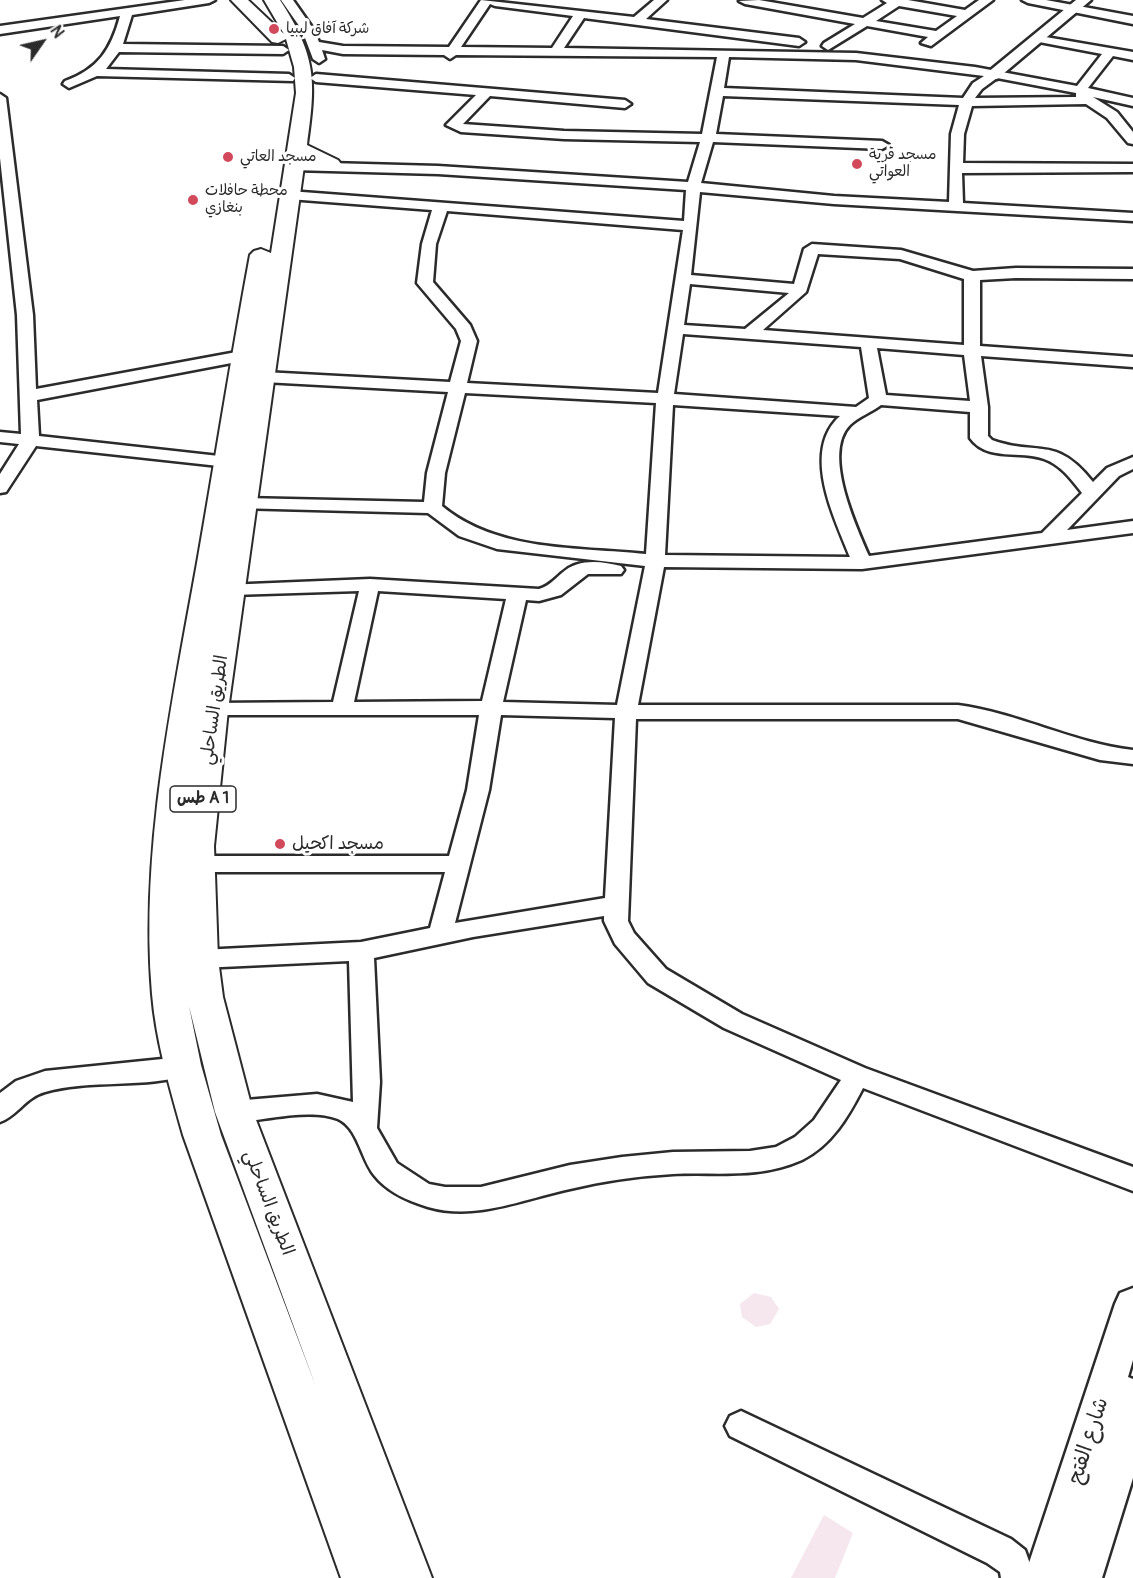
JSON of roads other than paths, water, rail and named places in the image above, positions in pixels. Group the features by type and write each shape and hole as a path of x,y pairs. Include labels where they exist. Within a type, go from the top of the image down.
{"highway":[{"path":"239,0 294,67"},
{"path":"256,0 294,67"},
{"name":"الطريق الساحلي","path":"272,0 298,44 305,74 294,67"},
{"name":"الطريق الساحلي","path":"294,67 293,170 253,367 228,462 203,605 169,847 166,932 170,996 182,1067 202,1135 364,1578"},
{"name":"الطريق الساحلي","path":"294,67 253,367 244,504 213,710 198,864 201,959 208,1008 234,1112 409,1578"},
{"path":"293,170 335,166"},
{"path":"293,170 335,166"}],"main road":[{"path":"989,74 1038,38 1072,4"},
{"path":"989,74 1072,4"},
{"name":"شارع الفتح","path":"1044,1578 1120,1391 1133,1304"},
{"path":"1082,1578 1133,1418"}],"street":[{"path":"3,29 209,0"},
{"path":"287,0 315,45 319,59"},
{"path":"638,20 661,0"},
{"path":"95,72 294,67 341,53 816,54 903,59 987,0"},
{"path":"1028,0 1072,4"},
{"path":"1045,0 1133,18"},
{"path":"456,53 493,1 638,20 722,27 1132,101"},
{"path":"828,46 892,1 967,14"},
{"path":"743,3 938,35"},
{"path":"69,84 95,72 117,48 128,11"},
{"path":"555,52 581,13"},
{"path":"1038,38 1133,56"},
{"path":"315,45 343,50 456,53 849,58 989,74"},
{"path":"117,48 294,67 545,99 625,104"},
{"path":"1079,91 1110,52"},
{"path":"723,57 718,92 693,187 691,226 665,401 654,568 626,712 616,921 624,938 657,976 733,1021 855,1075 1133,1179"},
{"path":"956,208 958,136 966,102 989,74"},
{"path":"1079,91 1112,116 1133,140"},
{"path":"487,92 453,125 461,128 564,135 882,145"},
{"path":"718,92 966,102 1090,100"},
{"path":"0,98 21,274 30,441 25,453 0,488"},
{"path":"335,166 449,170 956,208 1133,217"},
{"path":"956,167 1133,168"},
{"path":"293,170 441,206 691,226"},
{"path":"433,508 436,473 469,341 464,328 425,283 429,244 441,206"},
{"path":"749,334 794,297 800,289 809,251 818,248 901,255 972,276 1016,273 1133,274"},
{"path":"0,273 21,274"},
{"path":"972,276 972,349 979,407 977,432 983,443 996,448 1042,452 1060,459 1072,469 1093,495"},
{"path":"683,279 800,289"},
{"path":"676,329 868,341 1133,362"},
{"path":"868,341 878,400"},
{"path":"29,396 253,367 458,389 621,396 665,401 859,412"},
{"path":"862,563 845,522 830,473 833,444 841,423 878,400 979,407"},
{"path":"0,437 228,462"},
{"path":"1048,538 1093,495 1113,472 1133,462"},
{"path":"244,504 433,508 453,525 497,543 654,568"},
{"path":"232,589 370,585 517,594 550,593 559,590 577,571 584,568 862,563 1133,528"},
{"path":"342,710 370,585"},
{"path":"440,934 478,790 491,708 517,594"},
{"path":"213,710 491,708 626,712 958,712 1100,753 1133,757"},
{"path":"198,864 460,864"},
{"path":"201,959 360,951 440,934 616,906"},
{"path":"360,951 361,1006 368,1087 365,1125"},
{"path":"0,1111 13,1096 26,1087 45,1081 182,1067"},
{"path":"234,1112 309,1105 331,1106 353,1114 365,1125 383,1165 400,1184 429,1196 457,1201 485,1198 571,1177 641,1166 770,1161 795,1151 819,1134 842,1104 855,1075"},
{"path":"741,1426 999,1551 1012,1562 1018,1578"}],"place":[{"name":"شركة آفاق ليبيا","path":"274,29"},
{"name":"مسجد العاتي","path":"228,157"},
{"name":"مسجد قرية العواتي","path":"857,164"},
{"name":"محطة حافلات بنغازي","path":"193,200"},
{"name":"مسجد اكحيل","path":"280,844"}]}
